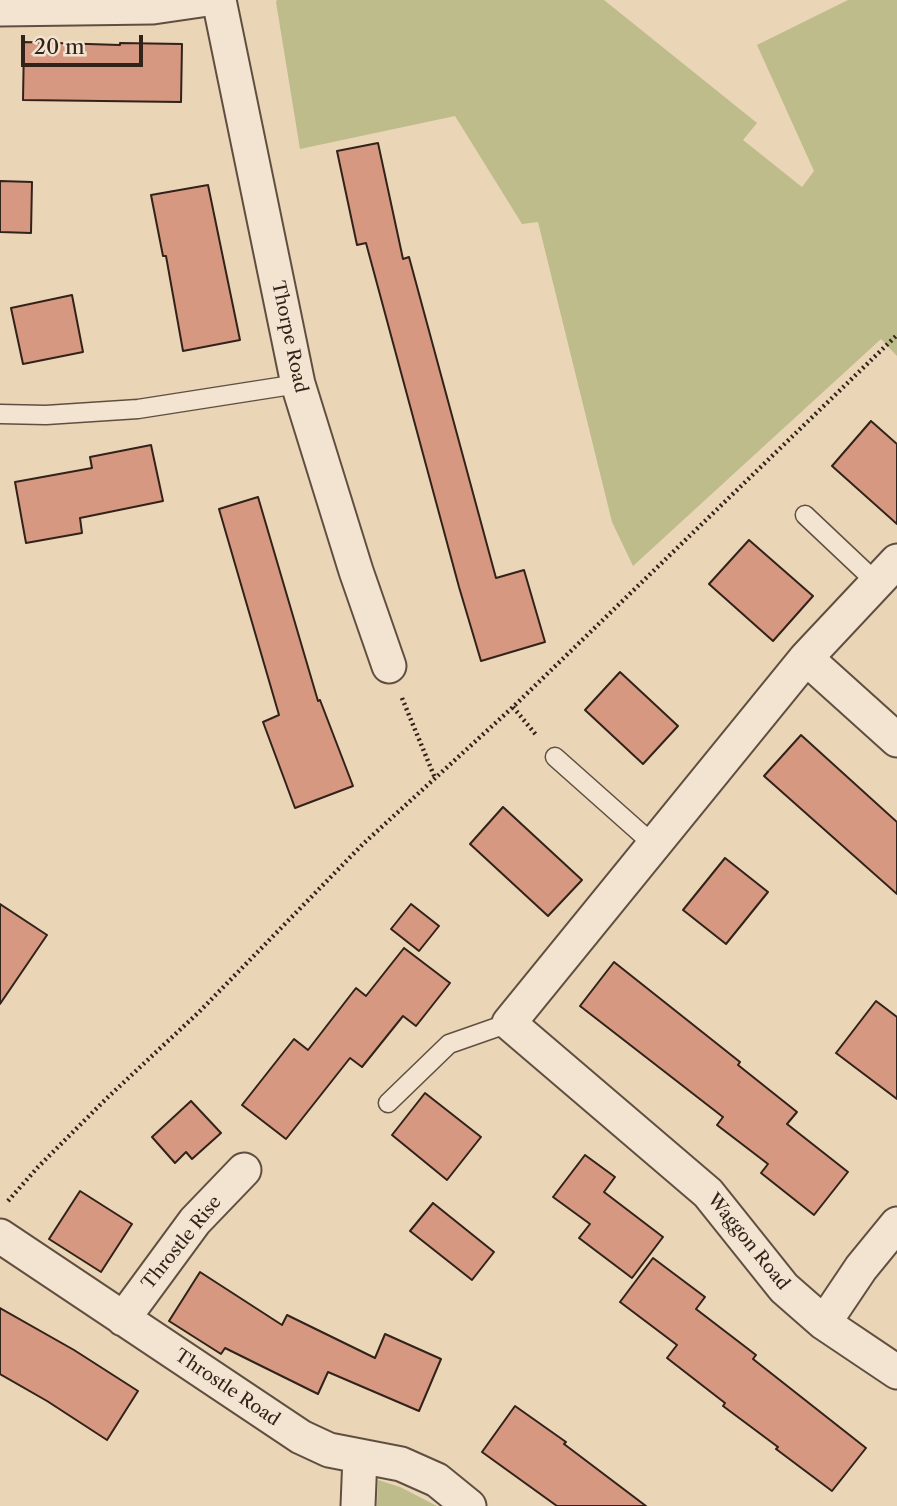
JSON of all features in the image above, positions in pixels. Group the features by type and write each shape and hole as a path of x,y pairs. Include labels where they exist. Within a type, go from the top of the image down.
{"street":[{"path":"0,9 153,7 201,0"},
{"name":"Thorpe Road","path":"219,0 298,384 356,571 390,666"},
{"path":"509,1023 806,658 887,572"},
{"path":"806,658 897,740"},
{"name":"Waggon Road","path":"509,1023 708,1193 784,1289 824,1323 897,1371"},
{"name":"Throstle Rise","path":"122,1319 195,1221 244,1170"},
{"path":"824,1323 861,1268 897,1224"},
{"name":"Throstle Road","path":"1,1231 122,1319 301,1437 329,1450 401,1464 437,1480 469,1506"},
{"path":"358,1506 360,1457"}],"lane":[{"path":"0,414 46,415 138,409 298,384"},
{"path":"805,515 887,572"},
{"path":"555,757 654,845"},
{"path":"388,1103 449,1044 509,1023"}],"path":[{"path":"1,1231 48,1157 107,1098 199,1012 363,844 513,707 897,335"},
{"path":"390,666 435,778"},
{"path":"513,707 555,757"}],"shaded area":[{"path":"277,0 604,0 757,123 743,140 802,187 814,171 757,45 848,0 897,0 897,356 881,339 633,566 612,522 538,222 522,224 455,116 300,149"},
{"path":"378,1480 400,1487 437,1506 377,1506"}],"building":[{"path":"24,42 182,44 181,102 23,100"},
{"path":"378,143 403,259 409,257 496,578 524,570 545,642 481,661 366,243 357,245 337,151"},
{"path":"0,181 32,182 31,233 0,232"},
{"path":"208,185 240,340 183,351 166,256 163,256 151,195"},
{"path":"72,295 83,352 23,364 11,308"},
{"path":"871,421 897,444 897,524 832,466"},
{"path":"151,445 163,501 80,518 82,533 26,543 15,482 92,468 90,457"},
{"path":"258,497 318,701 320,700 353,786 295,808 263,722 279,715 219,509"},
{"path":"749,540 813,596 773,641 709,584"},
{"path":"620,672 678,726 643,764 585,710"},
{"path":"801,735 897,822 897,894 764,776"},
{"path":"503,807 582,880 548,916 470,844"},
{"path":"725,858 768,892 726,944 683,910"},
{"path":"0,904 47,935 0,1004"},
{"path":"411,904 439,926 419,951 391,929"},
{"path":"404,948 450,983 416,1026 403,1016 362,1067 350,1058 286,1139 242,1105 294,1039 308,1050 356,988 366,996"},
{"path":"614,962 740,1062 738,1065 797,1112 787,1124 848,1172 814,1215 761,1173 768,1164 717,1125 723,1117 580,1006"},
{"path":"876,1001 897,1017 897,1099 836,1053"},
{"path":"425,1093 481,1137 447,1180 392,1135"},
{"path":"191,1101 221,1133 192,1159 186,1152 175,1163 152,1137"},
{"path":"585,1155 615,1177 604,1192 663,1237 632,1278 579,1238 590,1224 553,1197"},
{"path":"80,1191 132,1224 101,1272 49,1239"},
{"path":"433,1203 494,1252 472,1280 410,1231"},
{"path":"653,1258 705,1297 696,1309 756,1355 753,1359 866,1448 832,1491 776,1449 778,1447 723,1406 725,1403 667,1358 677,1345 620,1302"},
{"path":"200,1272 282,1325 287,1315 375,1358 385,1334 441,1359 419,1411 328,1372 318,1394 225,1348 221,1354 169,1321"},
{"path":"0,1308 74,1350 138,1391 107,1440 0,1374"},
{"path":"515,1406 566,1442 564,1444 646,1506 557,1506 482,1452"}]}
